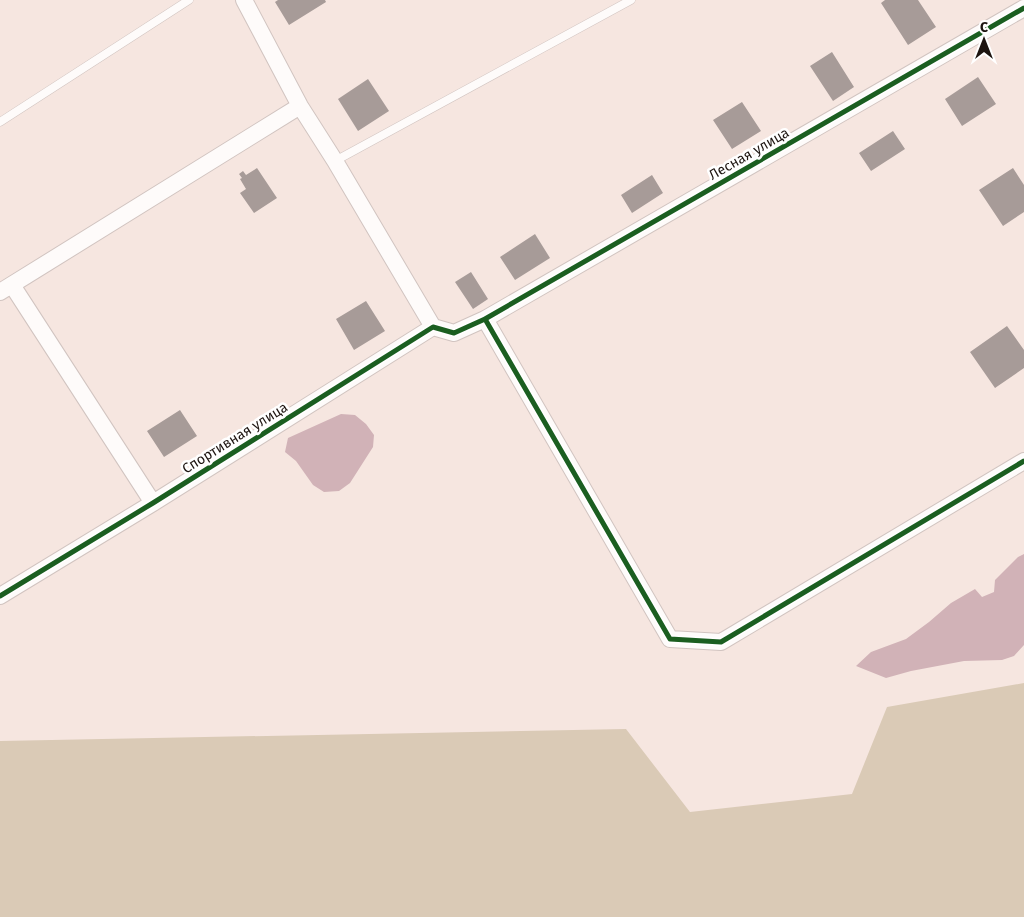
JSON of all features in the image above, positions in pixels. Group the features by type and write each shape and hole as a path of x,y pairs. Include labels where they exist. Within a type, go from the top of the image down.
{"street":[{"path":"244,0 300,106 335,161 433,327 454,333 485,319 670,639 721,642 1024,461"},
{"name":"Лесная улица","path":"485,319 1024,8"},
{"path":"153,503 6,288 300,106"},
{"name":"Спортивная улица","path":"0,596 153,503 433,327"}],"lane":[{"path":"0,122 189,0"},
{"path":"335,161 631,0"}],"shaded area":[{"path":"341,414 355,415 366,424 374,435 373,447 350,483 339,491 324,492 313,485 296,461 285,452 288,438"},
{"path":"1024,554 1024,645 1014,656 1002,660 964,661 911,671 886,678 856,666 871,652 906,639 951,603 975,589 982,597 994,592 995,580 1018,557"},
{"path":"1024,683 1024,917 0,917 0,741 626,729 690,812 852,794 887,707"}],"building":[{"path":"278,0 325,0 326,2 289,25 275,2"},
{"path":"885,0 918,0 936,27 908,45 881,3"},
{"path":"832,52 854,87 833,101 810,66"},
{"path":"978,77 996,104 962,126 945,99"},
{"path":"368,79 389,111 358,131 338,99"},
{"path":"742,102 761,131 732,149 713,120"},
{"path":"893,131 905,149 871,171 859,153"},
{"path":"257,168 277,198 254,213 240,193 246,189 239,174 243,171 246,175"},
{"path":"1013,168 1024,185 1024,212 1003,226 979,190"},
{"path":"652,175 663,193 632,213 621,195"},
{"path":"535,234 550,258 515,280 500,257"},
{"path":"471,272 488,299 473,309 455,282"},
{"path":"366,301 385,331 354,350 336,319"},
{"path":"1007,326 1024,350 1024,368 995,388 970,352"},
{"path":"180,410 197,436 164,457 147,431"}],"cycle path":[{"path":"0,596 153,503 433,327 454,333 485,319 1024,8"},
{"path":"485,319 670,639 721,642 1024,461"}]}
